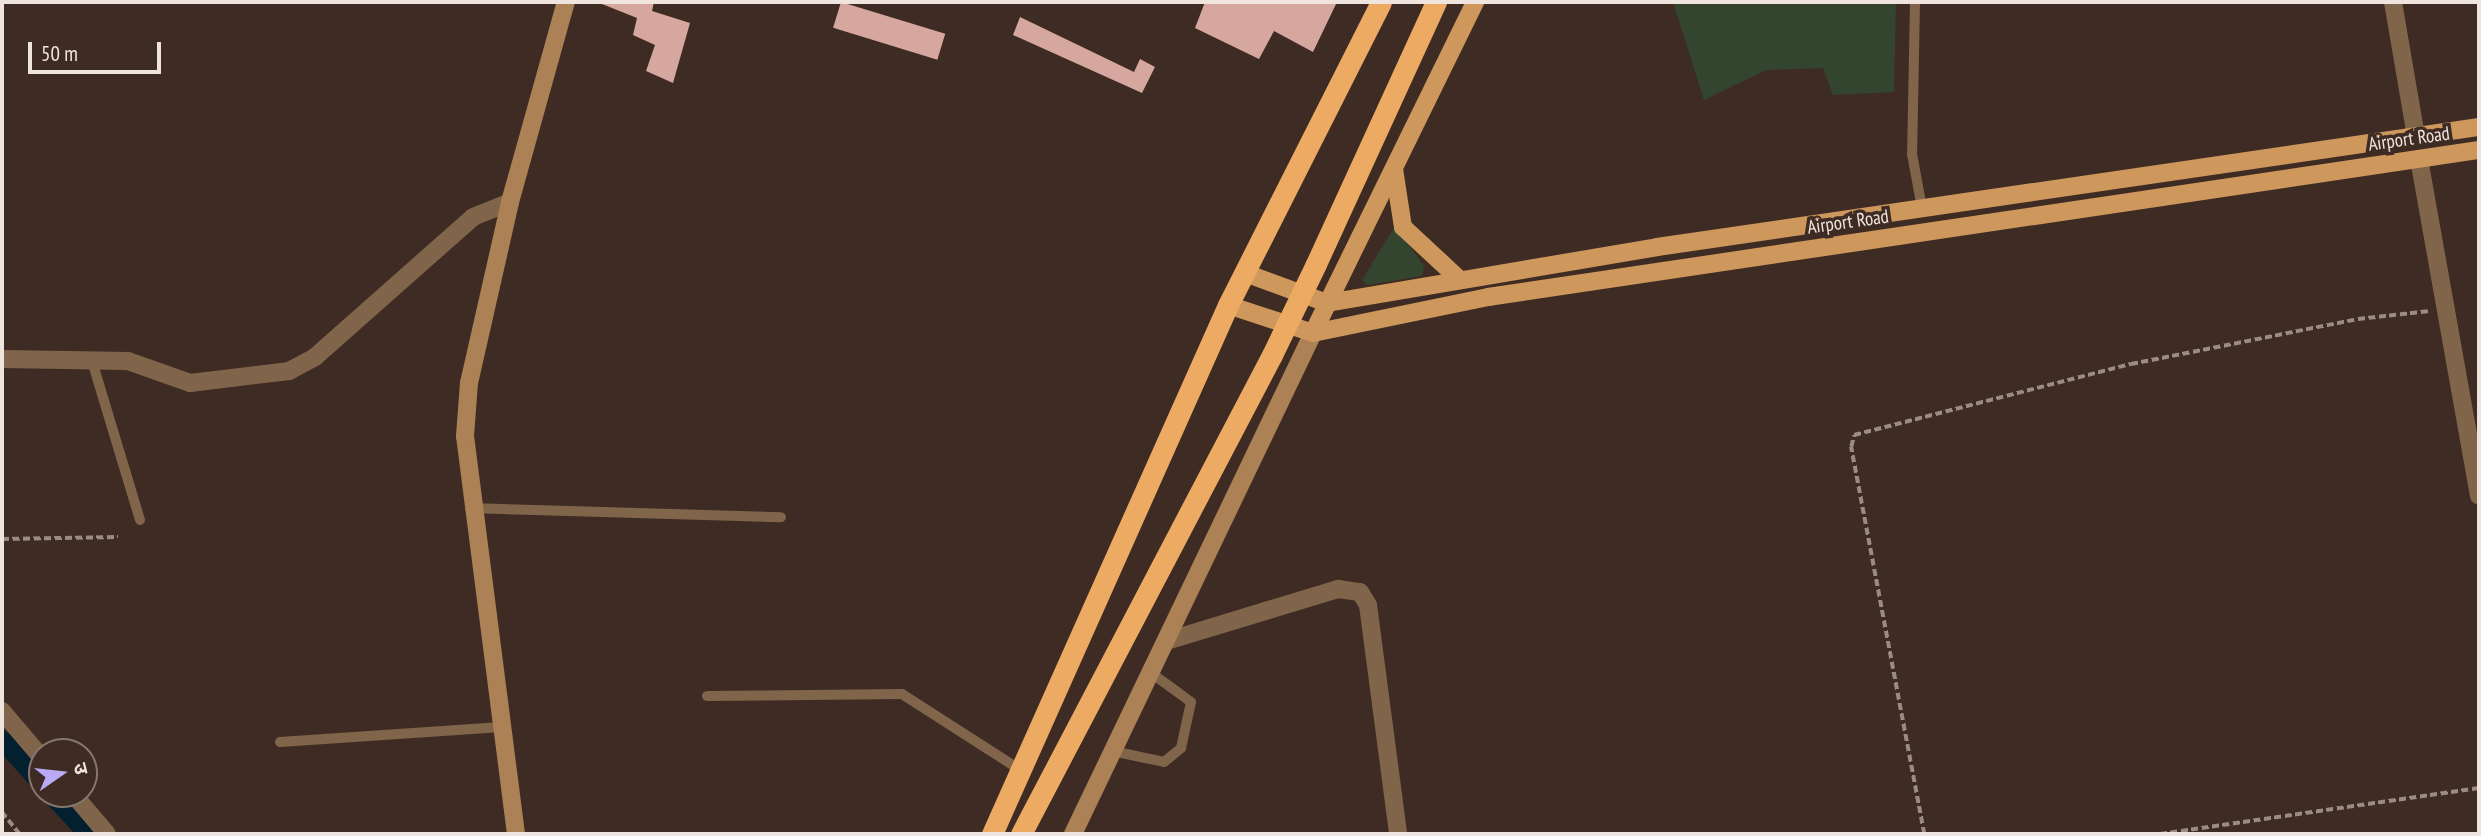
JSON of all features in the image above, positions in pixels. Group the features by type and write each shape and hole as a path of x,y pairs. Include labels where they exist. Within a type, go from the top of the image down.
{"highway":[{"path":"992,834 1023,772 1228,305 1381,2"},
{"path":"1021,834 1272,355 1436,2"}],"main road":[{"path":"1313,332 1395,159 1475,2"},
{"path":"1245,273 1327,303 1458,279 1922,208 2479,127"},
{"name":"Airport Road","path":"1228,305 1313,332 1488,297 2479,150"},
{"path":"1395,159 1393,190 1403,227 1458,279"}],"street":[{"path":"516,834 470,508 469,383 510,202 566,2"},
{"path":"2393,2 2416,136"},
{"path":"2419,159 2479,496"},
{"path":"2,359 142,363 190,383 289,371 315,357 473,217 510,202"},
{"path":"1073,834 1154,675 1313,332"},
{"path":"1170,640 1338,589 1360,592 1368,605 1398,834"},
{"path":"2,711 28,742"},
{"path":"85,808 107,834"}],"lane":[{"path":"1915,2 1911,141 1922,208"},
{"path":"92,361 140,520"},
{"path":"470,508 781,517"},
{"path":"1117,752 1164,762 1181,748 1191,702 1154,675"},
{"path":"707,696 902,694 1023,772"},
{"path":"280,742 501,727"}],"path":[{"path":"1924,834 1850,447 1854,435 2131,364 2358,319 2446,310"},
{"path":"2,540 118,537"},
{"path":"2160,834 2479,788"},
{"path":"2,812 20,834"}],"green space":[{"path":"1673,2 1896,2 1894,92 1833,95 1823,68 1766,70 1704,100"},
{"path":"1395,226 1424,266 1422,276 1367,285 1362,280"}],"building":[{"path":"597,2 654,2 652,11 690,23 673,83 646,71 655,45 633,35 637,18"},
{"path":"841,2 945,34 937,60 833,28"},
{"path":"1205,2 1337,2 1313,52 1274,31 1259,59 1195,28"},
{"path":"1020,17 1134,72 1140,59 1155,67 1142,93 1013,35"}],"waterway":[{"path":"2,740 28,769"},
{"path":"64,808 88,834"}]}
